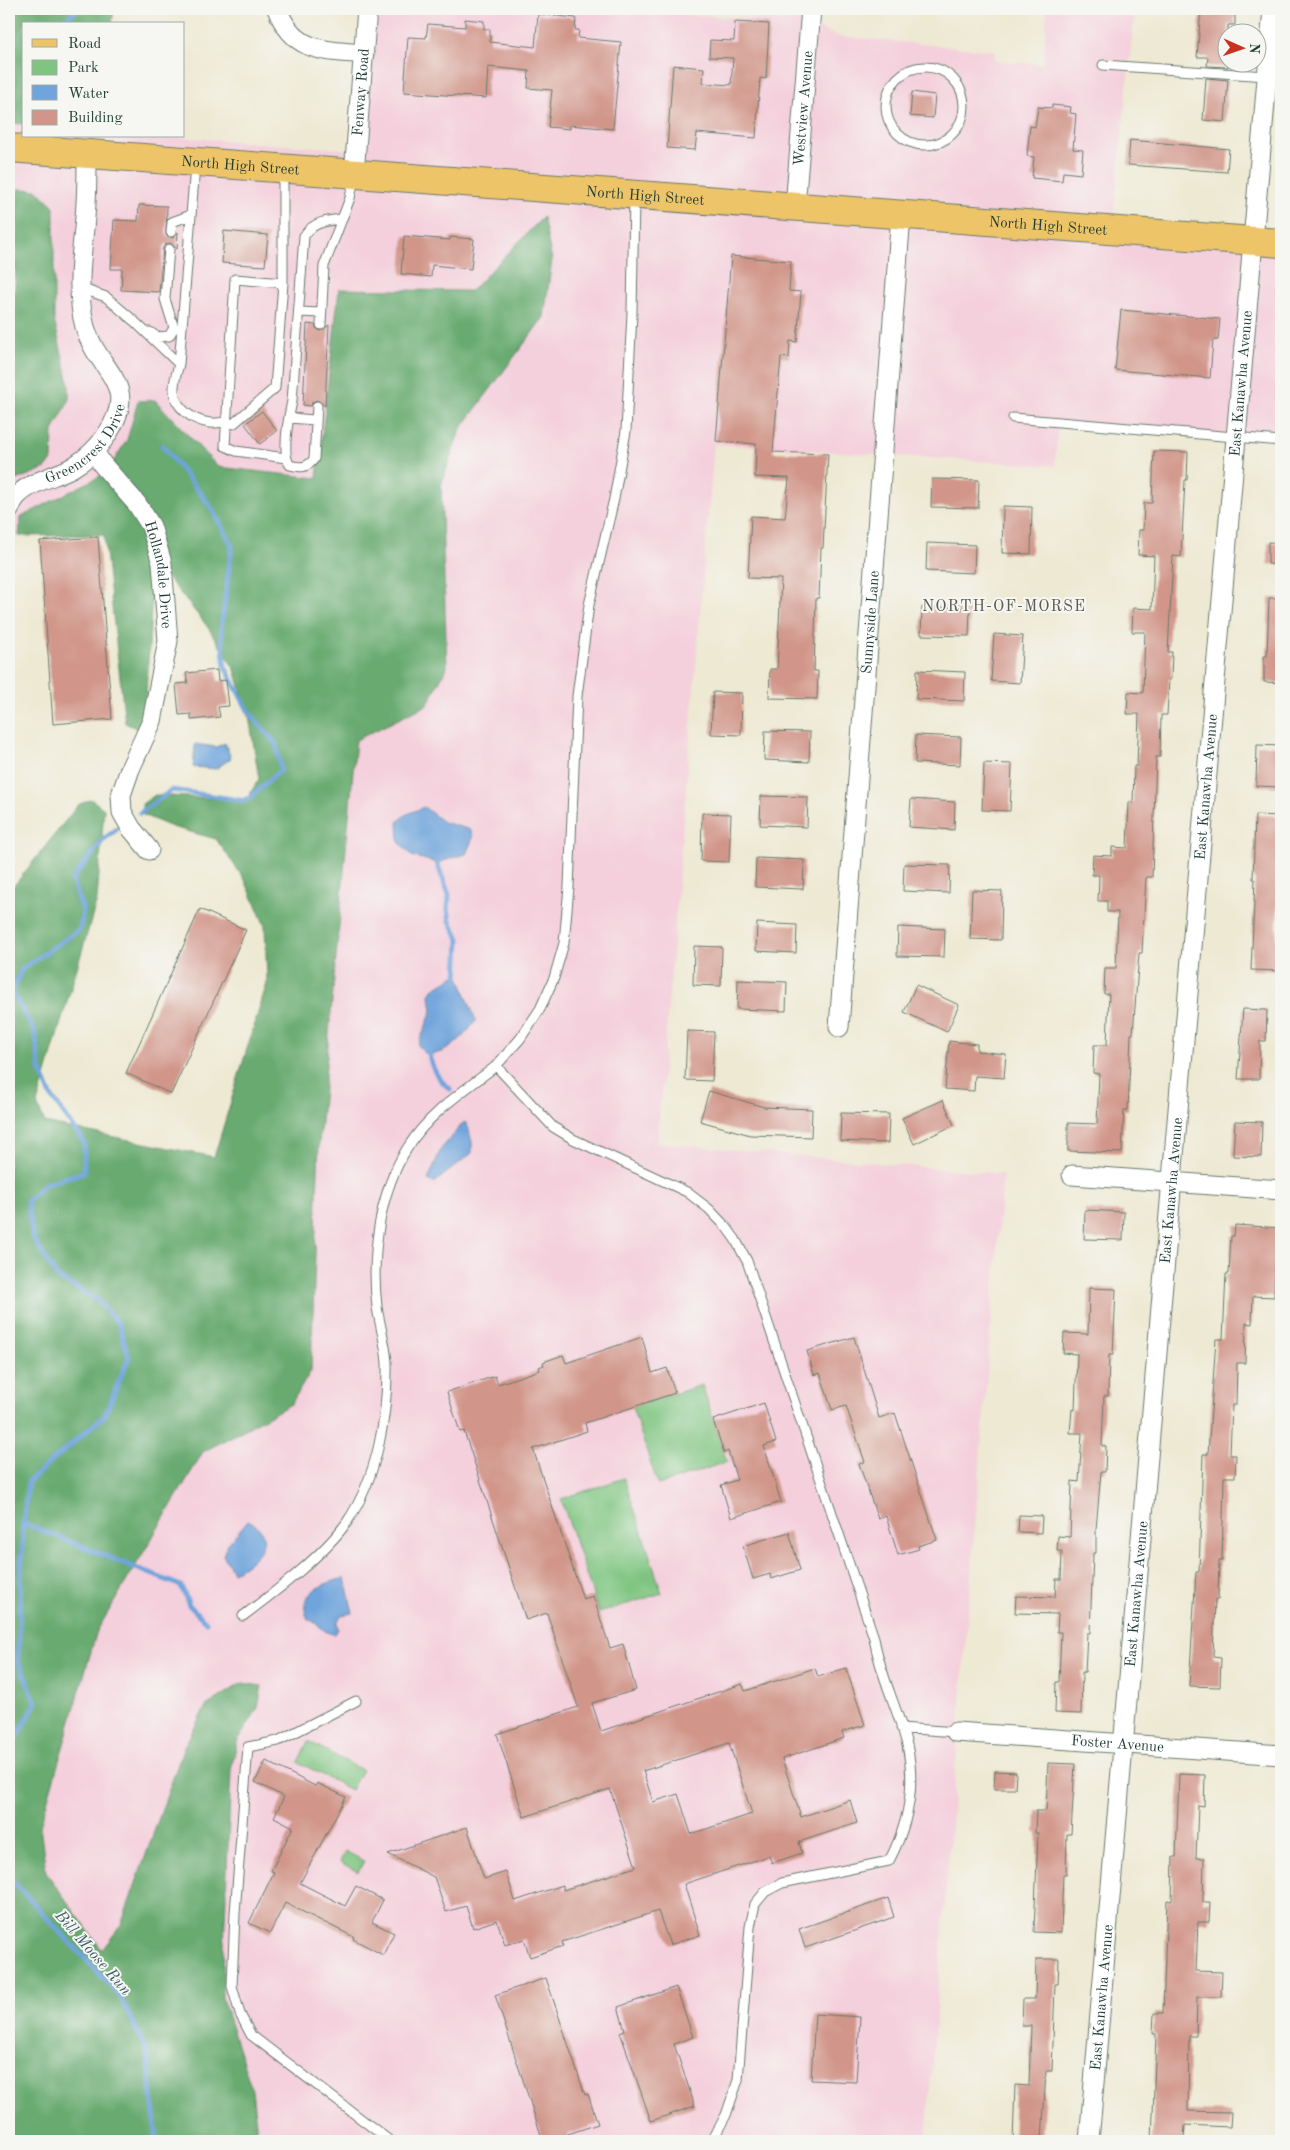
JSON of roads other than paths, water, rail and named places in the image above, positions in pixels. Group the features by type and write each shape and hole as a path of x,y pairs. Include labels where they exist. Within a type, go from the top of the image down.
{"main road":[{"name":"North High Street","path":"9,148 1281,243"}],"street":[{"path":"277,9 286,29 301,43 320,50 364,54"},
{"name":"Fenway Road","path":"354,174 367,9"},
{"name":"Westview Avenue","path":"795,207 812,9"},
{"name":"East Kanawha Avenue","path":"1089,2141 1253,241 1274,76 1273,9"},
{"name":"Greencrest Drive","path":"9,510 16,496 73,466 94,451 107,435 116,418 121,400 117,382 90,342 85,326 79,288 80,257 86,202 87,154"},
{"name":"Sunnyside Lane","path":"840,1027 902,215"},
{"name":"Hollandale Drive","path":"94,451 102,464 137,504 151,526 162,563 168,641 152,720 130,769 121,795 122,812 131,828 149,850"},
{"path":"1072,1175 1281,1190"},
{"name":"Foster Avenue","path":"956,1732 1281,1755"}],"lane":[{"path":"1103,65 1274,76"},
{"path":"928,67 940,70 952,77 964,99 964,112 960,124 952,134 941,141 929,145 917,144 904,139 892,125 886,107 888,94 894,82 903,73 915,68 928,67"},
{"path":"195,162 179,364 174,389 180,407 196,420 212,423 226,421 233,424 276,388 284,283 283,169"},
{"path":"320,325 324,266 350,198 354,174"},
{"path":"243,1616 268,1598 317,1554 346,1523 365,1489 376,1456 384,1414 387,1363 377,1306 375,1270 380,1222 388,1187 408,1147 432,1116 496,1066 520,1039 540,1009 554,978 564,943 570,887 577,696 589,605 614,499 626,432 632,313 634,195"},
{"path":"170,232 172,222 191,215"},
{"path":"316,406 314,459 309,465 296,467 290,465 286,458 304,236 308,228 316,224 341,219"},
{"path":"137,324 157,337 170,336 174,328 165,299 169,249"},
{"path":"284,283 235,279 225,446 236,451 286,458"},
{"path":"79,288 106,297 179,364"},
{"path":"299,312 321,313"},
{"path":"289,418 316,420"},
{"path":"1013,418 1281,441"},
{"path":"496,1066 553,1127 573,1139 687,1192 709,1209 735,1239 747,1261 872,1635 876,1655 907,1746 910,1796 905,1825 889,1861 782,1882 765,1892 755,1904 750,1927 738,2080 726,2115 712,2141"},
{"path":"356,1701 278,1740 248,1747 235,1913 232,1986 240,2014 251,2035 390,2141"},
{"path":"901,1728 956,1732"}],"water":[{"path":"225,743 231,758 216,769 193,767 195,744 216,747"},
{"path":"424,807 443,822 471,830 473,838 466,854 437,863 412,856 399,842 398,822 405,815"},
{"path":"458,974 476,1021 448,1049 434,1054 426,1054 418,1045 432,1011 430,995 433,989"},
{"path":"464,1122 467,1124 472,1142 472,1153 434,1183 428,1180 441,1149"},
{"path":"248,1520 262,1534 261,1549 250,1562 233,1572 223,1555 227,1545"},
{"path":"345,1578 353,1613 341,1615 337,1623 338,1629 335,1634 331,1634 308,1619 305,1602 308,1596 321,1586"}],"waterway":[{"name":"Bill Moose Run","path":"64,22 79,9"},
{"name":"Bill Moose Run","path":"140,813 172,790 246,801 281,770 276,744 249,712 225,667 221,629 232,545 209,504 162,445"},
{"name":"Bill Moose Run","path":"9,1752 36,1703 18,1661 23,1523 28,1482 105,1415 129,1357 118,1323 96,1299 57,1277 33,1238 27,1201 45,1184 84,1172 84,1142 51,1096 40,1069 35,1032 12,992 22,969 80,929 83,911 72,880 104,839 117,829"},
{"path":"437,863 449,895 448,909 450,921 459,939 457,979"},
{"path":"432,1049 429,1054 432,1065 439,1078 450,1089"},
{"path":"23,1523 181,1586 189,1605 206,1622"},
{"name":"Bill Moose Run","path":"9,1877 119,1995 147,2051 157,2141"}],"district":[{"name":"NORTH-OF-MORSE","path":"1004,605"}]}
